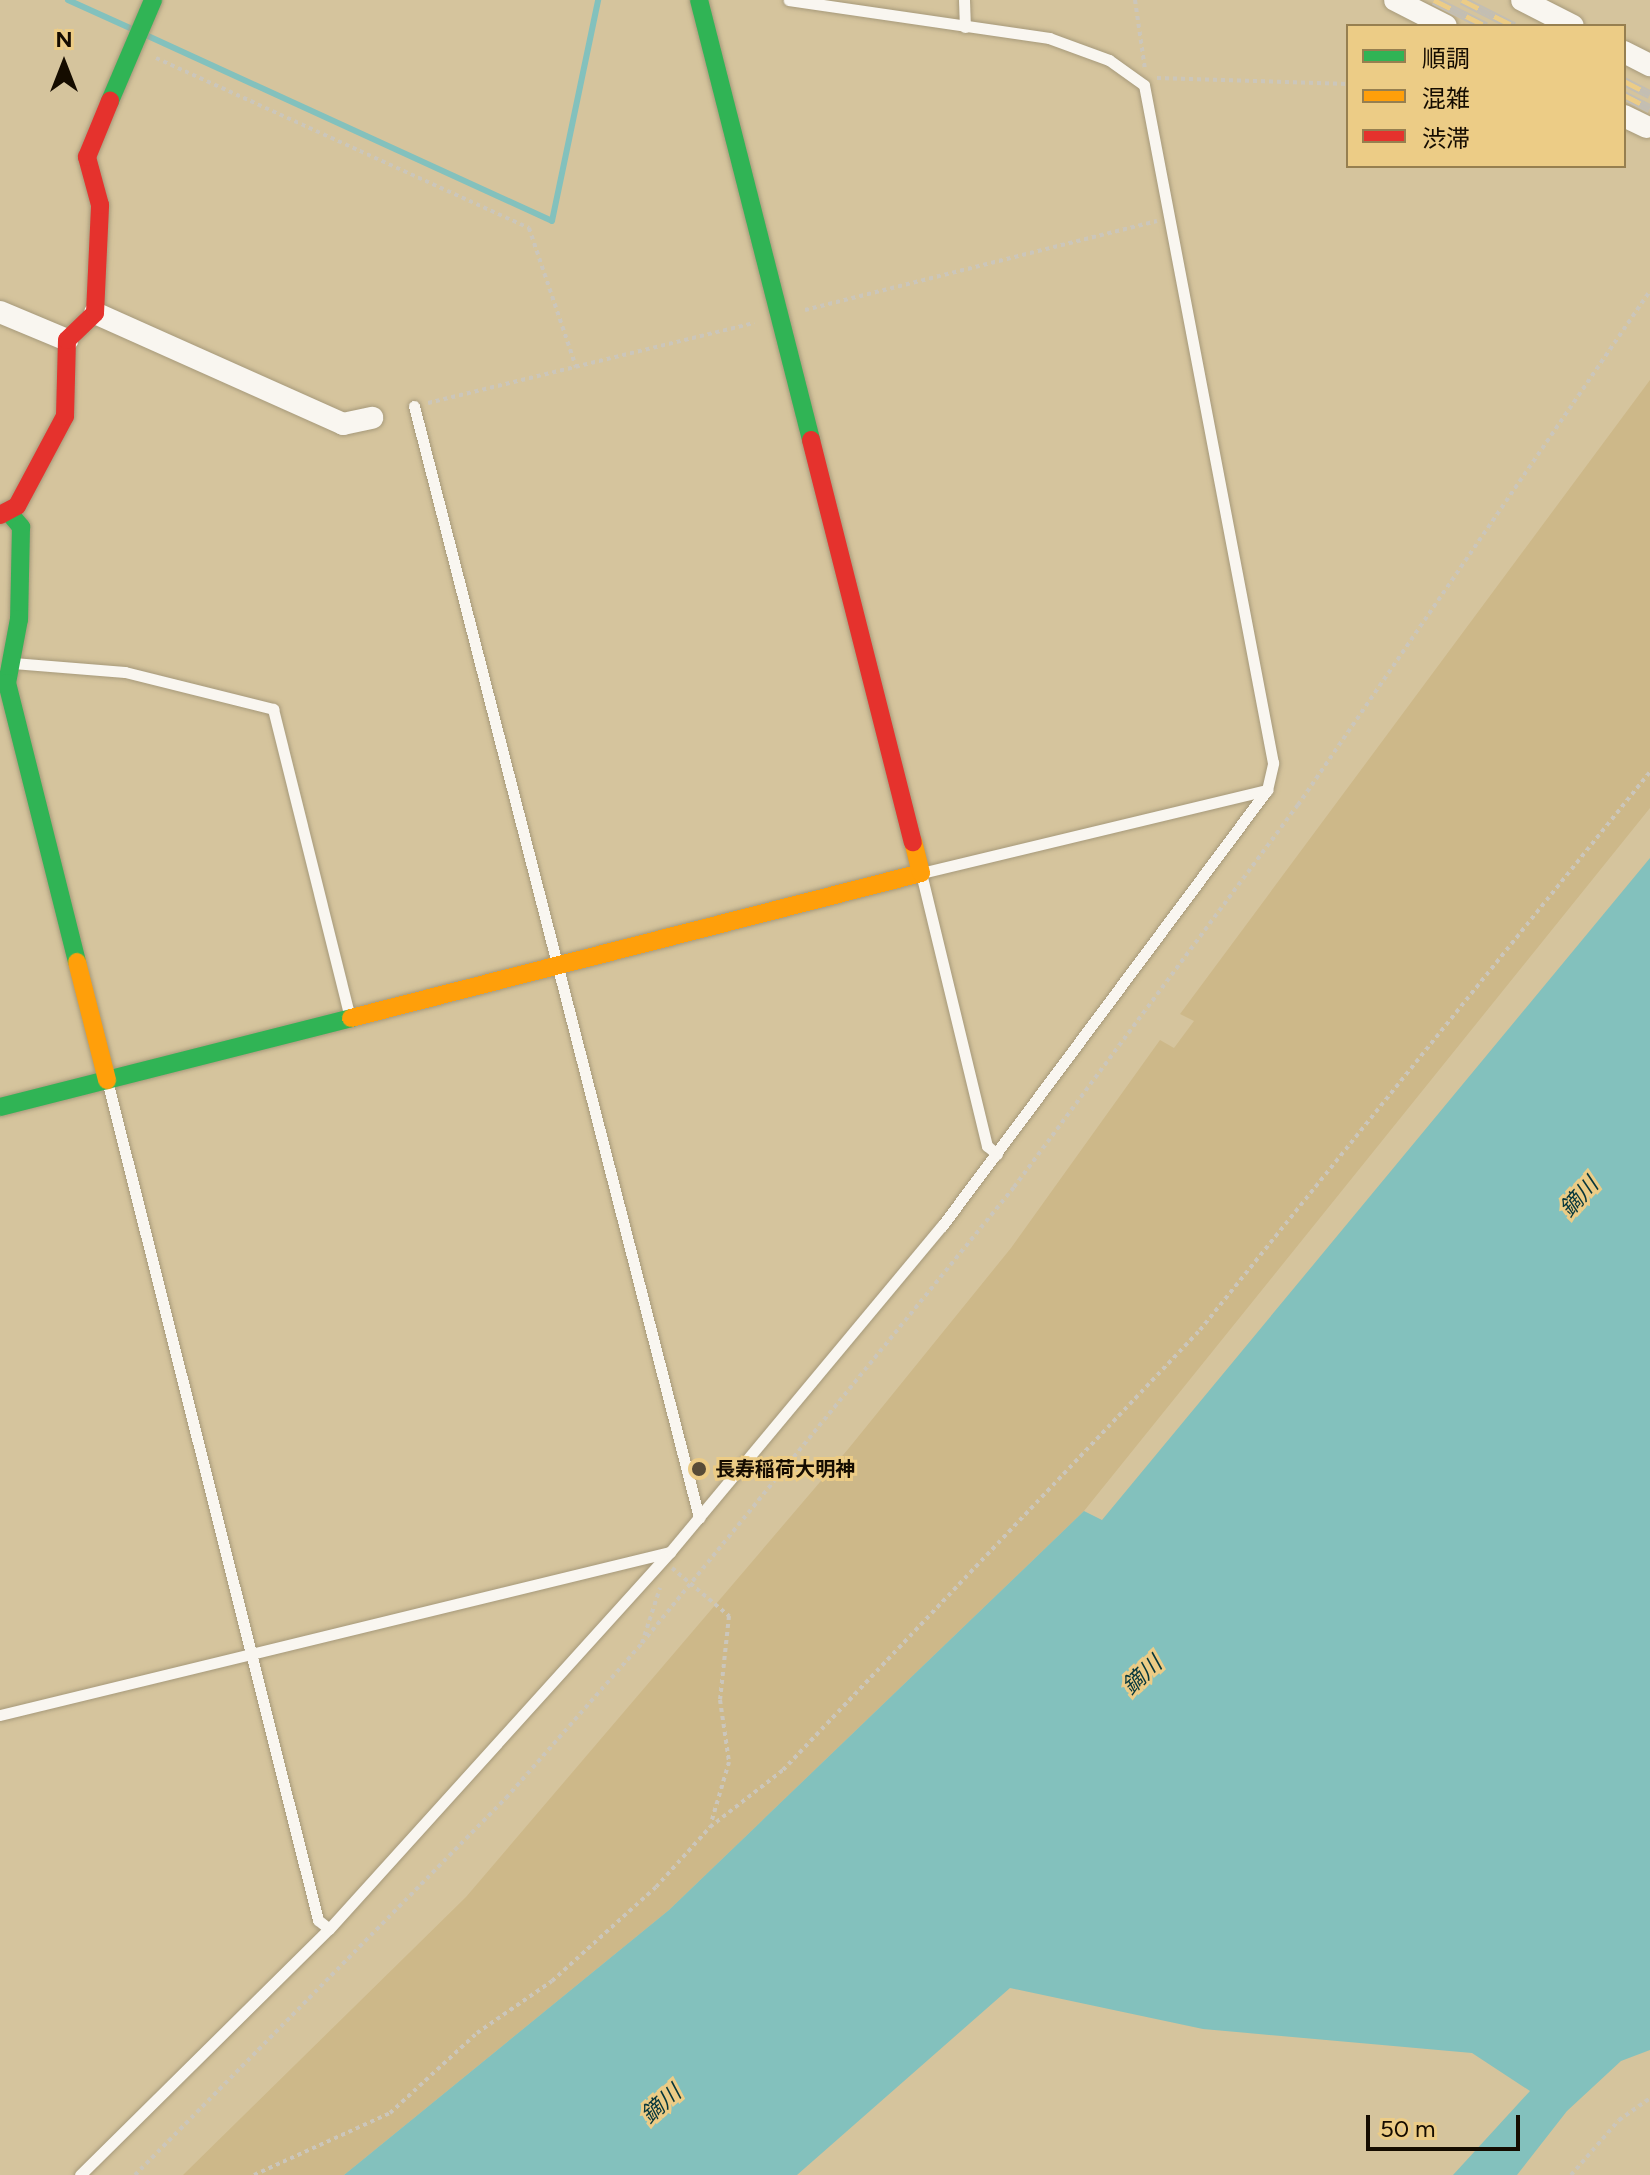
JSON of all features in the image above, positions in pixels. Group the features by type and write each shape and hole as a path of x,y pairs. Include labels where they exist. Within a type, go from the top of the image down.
{"street":[{"path":"107,1080 6,710 21,527 5,515 65,416 67,340 95,313 103,232 87,157 153,0"},
{"path":"0,1107 921,873 699,0"},
{"path":"1395,0 1442,24"},
{"path":"1522,0 1569,24"},
{"path":"1626,53 1650,65"},
{"path":"1626,117 1648,128"},
{"path":"0,312 67,340"},
{"path":"95,313 343,424 372,418"}],"lane":[{"path":"80,2175 329,1929 670,1552 997,1154 1267,790 1273,763 1142,82 1080,46 789,0"},
{"path":"964,0 965,27"},
{"path":"414,406 699,1518"},
{"path":"10,663 125,672 273,709 350,1019"},
{"path":"997,1154 987,1146 921,873 1267,790"},
{"path":"107,1080 318,1920 329,1929"},
{"path":"0,1715 670,1552"}],"path":[{"path":"1135,0 1146,58 1142,82 1166,77 1346,84"},
{"path":"133,47 529,228 576,367"},
{"path":"254,2175 390,2113 477,2033 552,1981 656,1887 710,1827 783,1770 1200,1330 1650,772"},
{"path":"671,1566 729,1616 720,1700 729,1762 710,1827"},
{"path":"1571,2175 1619,2120 1650,2098"}],"shaded area":[{"path":"1650,380 1650,808 1084,1511 669,1910 344,2175 183,2175 466,1897 849,1448 1011,1248 1160,1040 1174,1048 1194,1021 1180,1014"}],"water":[{"name":"鏑川","path":"1650,858 1650,2050 1621,2061 1567,2111 1517,2175 1453,2175 1530,2091 1472,2053 1203,2029 1010,1988 797,2175 344,2175 669,1910 1084,1511 1102,1520"}],"waterway":[{"path":"68,0 130,28"},
{"path":"148,36 552,221 598,0"}],"railway":[{"path":"1434,0 1482,24"},
{"path":"1462,0 1510,24"},
{"path":"1626,82 1650,94"},
{"path":"1626,96 1650,108"}],"traffic: fast":[{"path":"110,101 153,0"},
{"path":"699,0 811,440"},
{"path":"11,515 21,527 19,619 7,683 77,962"},
{"path":"0,1107 351,1018"}],"traffic: slow":[{"path":"351,1018 921,873 913,842"},
{"path":"77,962 107,1080"}],"traffic: jam":[{"path":"0,515 17,506 65,416 67,340 95,313 100,205 87,157 110,101"},
{"path":"811,440 913,842"}],"place":[{"name":"長寿稲荷大明神","path":"699,1469"}]}
